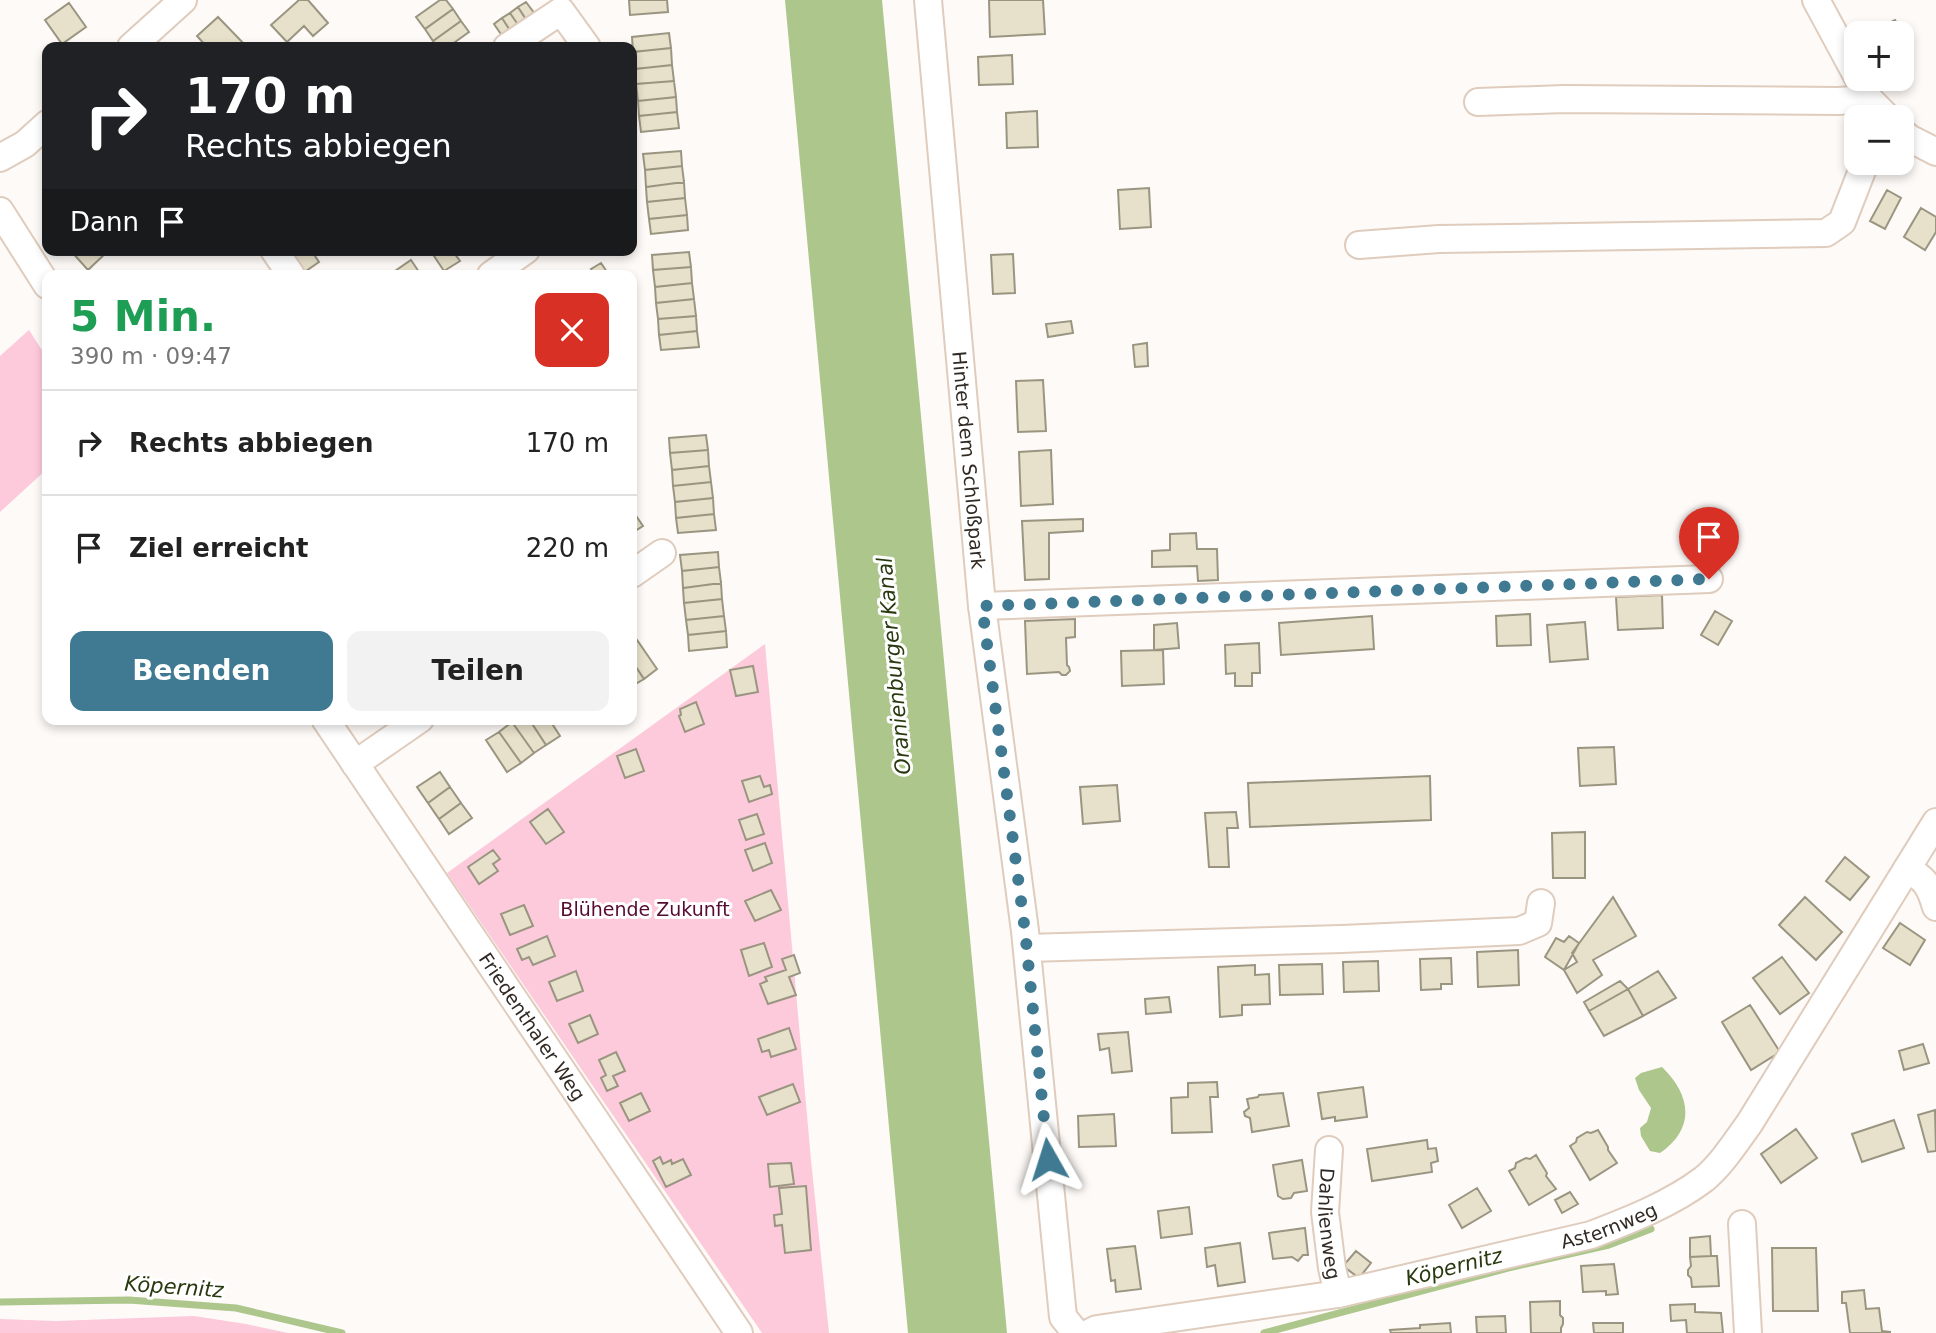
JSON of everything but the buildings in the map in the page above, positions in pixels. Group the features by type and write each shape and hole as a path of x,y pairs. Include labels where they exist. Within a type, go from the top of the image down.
{"street":[{"path":"137,42 183,0"},
{"name":"Hinter dem Schloßpark","path":"928,0 982,606 1027,948 1063,1317 1076,1333"},
{"path":"1478,102 1564,99 1838,101 1868,93 1816,0"},
{"path":"514,42 561,11 583,42"},
{"path":"0,159 25,144 42,129"},
{"path":"1914,141 1936,152"},
{"path":"1359,245 1439,239 1826,233 1842,222 1860,175"},
{"path":"0,211 42,277"},
{"path":"498,270 518,256"},
{"path":"637,570 662,553"},
{"path":"982,606 1709,579"},
{"name":"Friedenthaler Weg","path":"329,725 738,1333"},
{"path":"355,764 412,725"},
{"name":"Asternweg","path":"1089,1333 1097,1329 1338,1294 1591,1235 1626,1222 1684,1193 1705,1178 1725,1158 1749,1124 1936,822"},
{"path":"1907,869 1922,877 1931,891 1936,907"},
{"path":"1027,948 1519,931 1538,923 1541,903"},
{"name":"Dahlienweg","path":"1329,1150 1325,1212 1338,1294"},
{"path":"1742,1224 1748,1333"}],"green space":[{"path":"29,330 42,350 42,474 0,512 0,356"},
{"name":"Blühende Zukunft","path":"765,644 829,1333 762,1333 447,873"},
{"path":"194,1316 288,1333 0,1333 0,1319 56,1321"}],"water":[{"name":"Oranienburger Kanal","path":"785,0 882,0 1007,1333 908,1333"},
{"path":"1662,1067 1679,1089 1685,1111 1680,1133 1660,1153 1650,1151 1641,1136 1640,1128 1647,1122 1651,1108 1639,1090 1635,1078 1641,1073"}],"waterway":[{"name":"Köpernitz","path":"1264,1333 1508,1268 1609,1245 1651,1229"},
{"name":"Köpernitz","path":"0,1302 129,1300 236,1308 342,1333"}],"route":[{"path":"1048,1159 1025,931 982,606 1709,579"}]}
